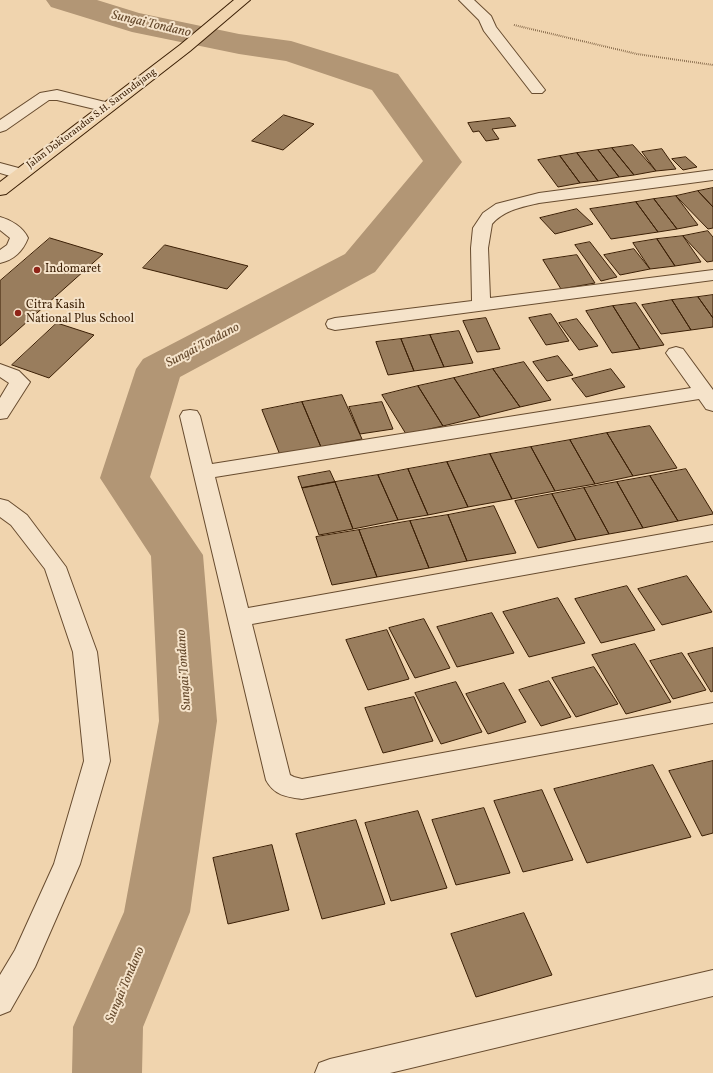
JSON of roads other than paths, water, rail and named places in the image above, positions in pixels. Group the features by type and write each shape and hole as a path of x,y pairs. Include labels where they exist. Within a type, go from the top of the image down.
{"highway":[{"name":"Jalan Doktorandus S.H. Sarundajang","path":"0,190 185,48 243,0"}],"street":[{"path":"466,0 486,19 489,28 537,90"},
{"path":"0,127 45,96 52,95 108,107"},
{"path":"0,168 20,174"},
{"path":"481,304 480,238 482,223 495,211 515,203 539,198 713,175"},
{"path":"0,222 17,233 19,238 15,248 0,258"},
{"path":"335,324 713,275"},
{"path":"202,472 709,399 676,353"},
{"path":"0,370 12,375 20,382 0,414"},
{"path":"190,416 202,472 238,618 280,780 287,787 302,789 713,713"},
{"path":"0,506 19,520 55,568 84,652 97,761 67,864 25,958 0,1002"},
{"path":"238,618 713,533"},
{"path":"330,1073 713,983"}],"waterway":[{"name":"Sungai Tondano","path":"63,0 132,22 239,44 291,51 385,82 443,162 360,263 159,369 125,478 177,555 188,721 157,912 108,1027 107,1073"}],"place":[{"name":"Indomaret","path":"37,270"},
{"name":"Citra Kasih National Plus School","path":"18,313"}]}
